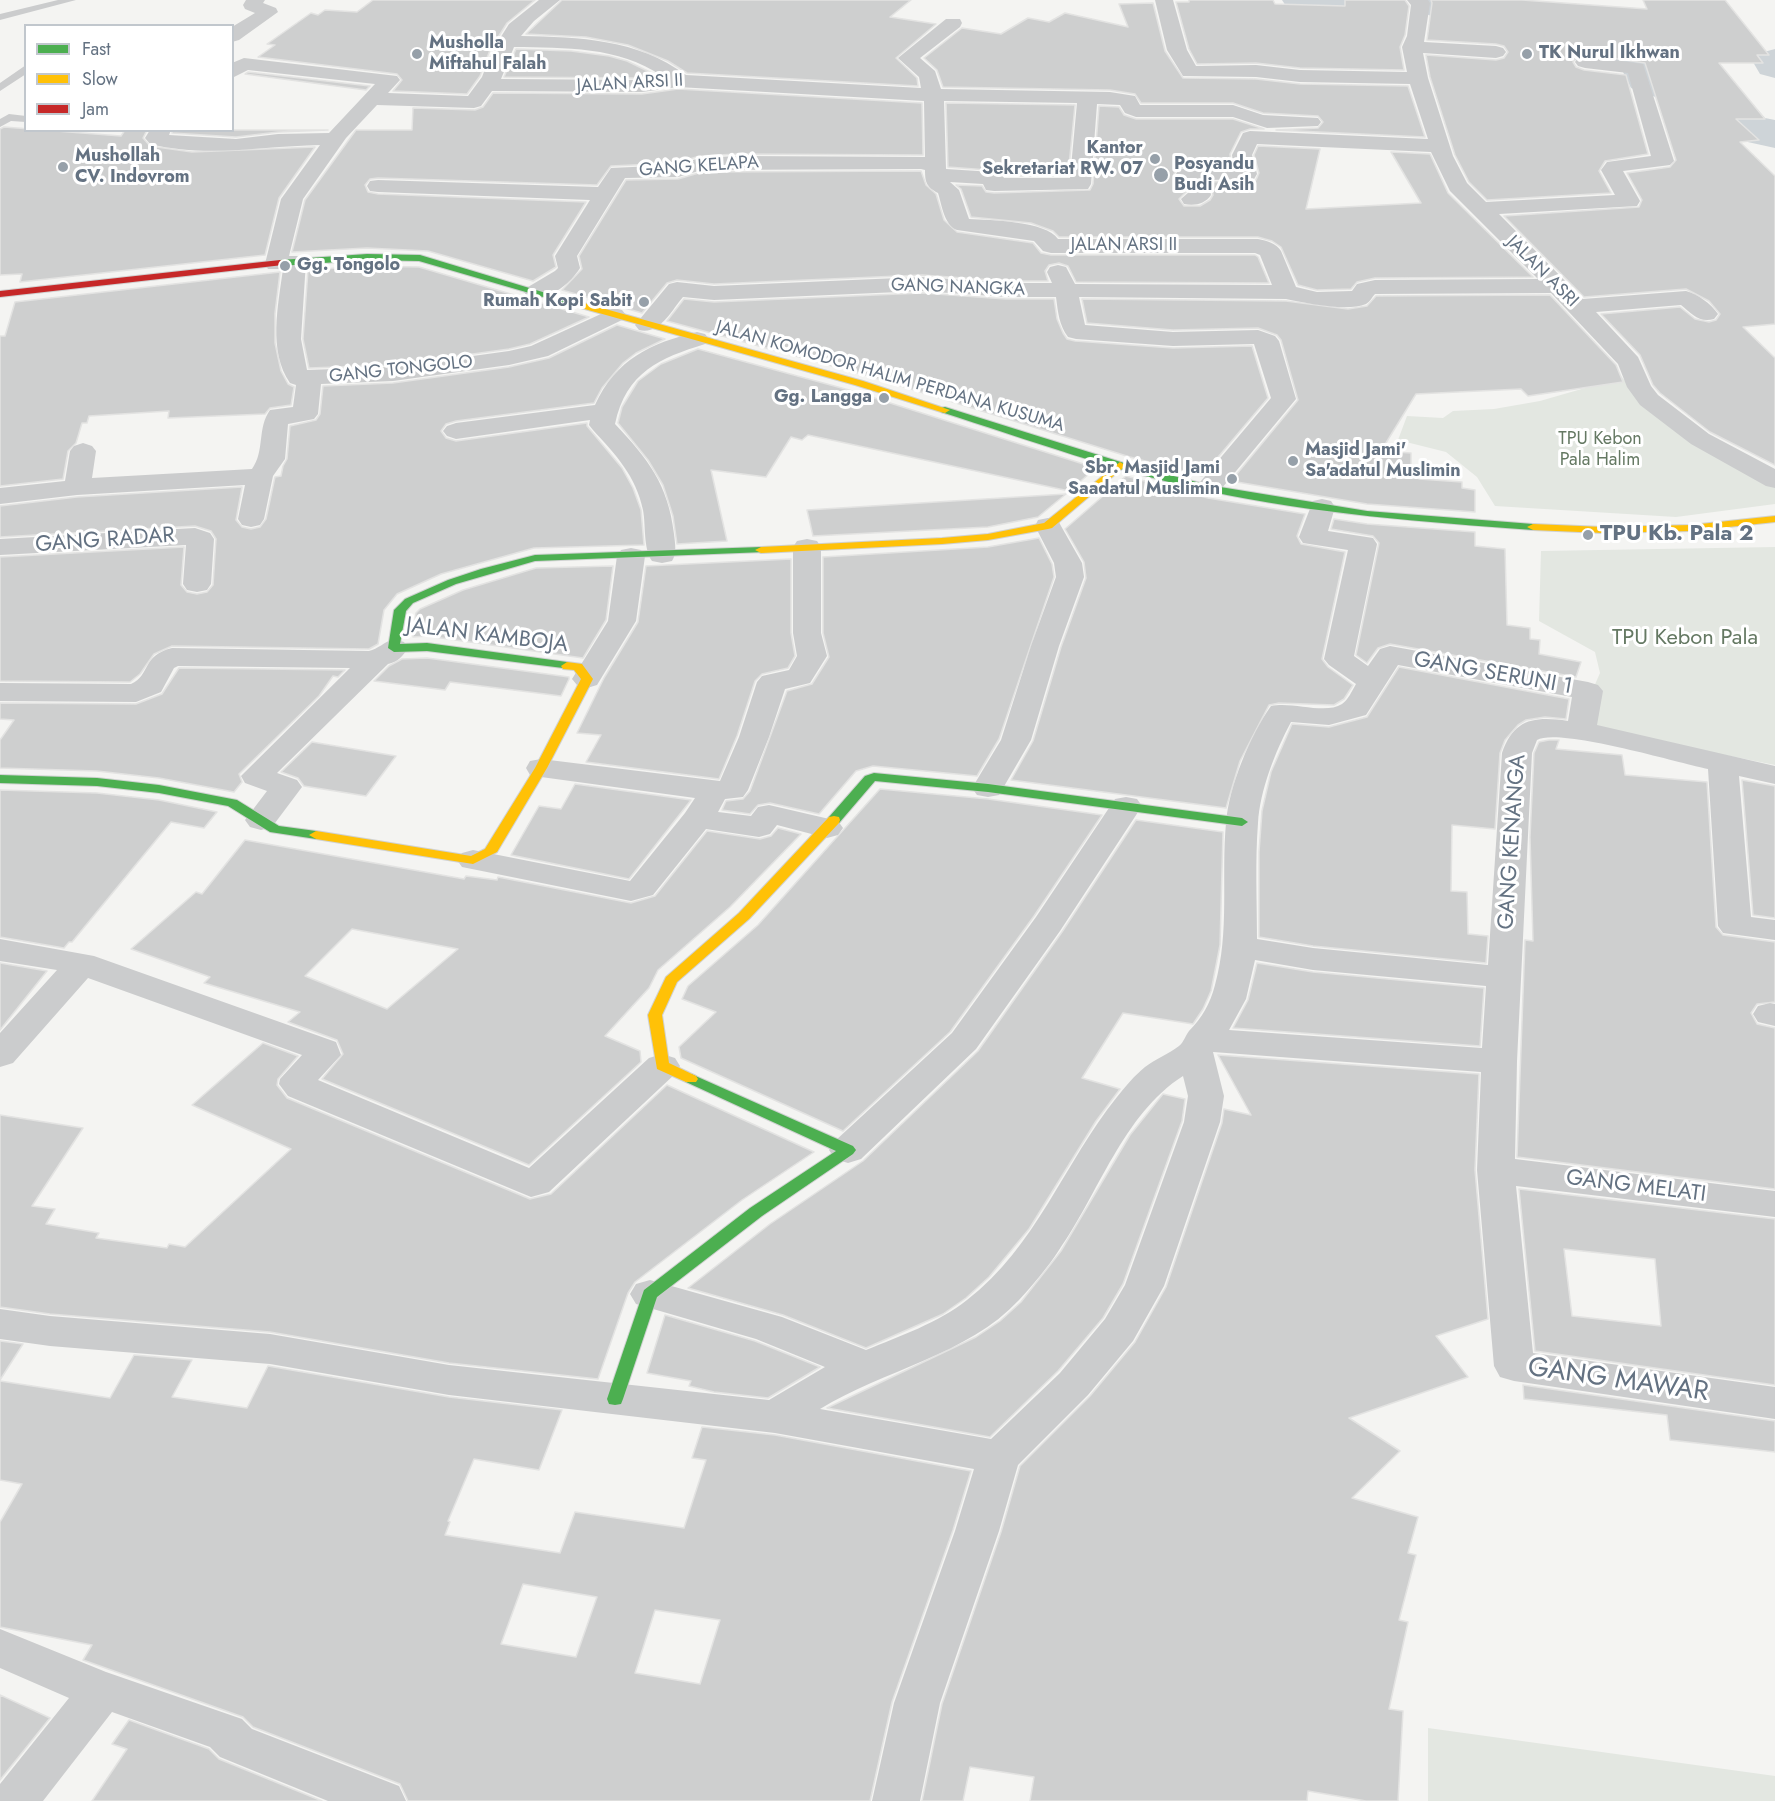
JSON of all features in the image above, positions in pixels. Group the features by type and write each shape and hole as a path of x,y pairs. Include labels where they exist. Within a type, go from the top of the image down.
{"street":[{"path":"234,35 268,13 269,11 252,5 256,0"},
{"path":"238,68 380,80 471,103 486,85 516,28 527,16 550,0"},
{"path":"1164,0 1177,50 1187,70 1268,72 1302,90 1418,78"},
{"name":"JALAN ASRI","path":"1416,0 1421,3 1412,47 1418,78 1442,146 1443,156 1458,186 1577,306 1629,363 1640,387 1662,412 1700,439 1775,480"},
{"path":"953,23 908,58 928,75 933,95 937,113 935,170 993,178 994,185 1080,184 1088,97"},
{"path":"509,41 586,44 618,49 653,60 679,79"},
{"path":"1412,47 1496,52"},
{"path":"1479,209 1629,201 1612,170 1614,166 1663,161 1636,68 1585,62"},
{"name":"JALAN ARSI II","path":"486,85 642,86 664,80 679,79 722,85 933,95 1088,97 1128,100 1132,109 1136,111 1236,111 1263,121 1314,131"},
{"path":"286,262 292,199 380,80"},
{"path":"1302,90 1314,131"},
{"path":"1192,199 1200,195 1199,183 1187,174 1246,174 1242,155 1250,137 1314,131 1442,146"},
{"path":"160,132 155,138 157,140 247,143 335,139"},
{"name":"GANG KELAPA","path":"536,292 567,274 569,268 566,256 618,172 678,171 700,164 789,162 921,163 935,170"},
{"name":"JALAN ARSI II","path":"935,170 936,183 948,190 962,224 970,227 1001,228 1041,236 1046,238 1051,246 1258,246 1270,251 1286,292"},
{"path":"378,186 606,194"},
{"path":"1051,246 1053,263 1067,291 1071,321 1074,330 1080,333 1173,339 1258,337 1267,340 1284,399 1209,488"},
{"name":"JALAN KOMODOR HALIM PERDANA KUSUMA","path":"0,294 198,270 286,262 367,257 420,258 647,325 859,383 1120,465 1209,488 1367,513 1510,525 1603,530 1690,528 1775,519"},
{"name":"GANG TONGOLO","path":"286,262 291,358 298,377 309,379 393,374 518,357 539,351 614,315"},
{"name":"GANG NANGKA","path":"647,325 677,289 714,293 922,284 1006,290 1286,292"},
{"path":"1286,292 1321,299 1360,298 1365,289 1375,287 1557,286"},
{"path":"1577,306 1686,298 1706,314"},
{"path":"662,555 660,527 653,497 639,467 602,425 604,411 618,387 646,359 663,349 697,339"},
{"path":"251,519 260,476 272,459 275,424 279,415 305,414 309,379"},
{"path":"456,431 604,411"},
{"path":"77,487 83,451"},
{"name":"JALAN KAMBOJA","path":"473,860 490,852 541,768 587,679 578,667 427,647 386,653 401,608 412,599 452,582 535,558 662,555 942,541 988,537 1048,526 1120,465"},
{"path":"0,496 77,487 260,476"},
{"path":"775,1417 818,1390 867,1366 940,1336 980,1312 1005,1290 1046,1240 1098,1151 1130,1105 1157,1076 1198,1046 1221,1016 1232,988 1240,947 1242,822 1246,800 1266,741 1282,712 1315,716 1346,714 1354,709 1372,681 1339,659 1363,544 1313,537 1322,507"},
{"path":"988,788 1016,740 1070,577 1068,563 1048,526"},
{"name":"GANG RADAR","path":"0,548 195,536 200,539 197,584"},
{"path":"0,779 97,782 159,789 232,803 275,829 473,860 631,891 641,888 703,803 732,790 754,737 772,682 800,677 812,656 807,633 807,547"},
{"path":"587,679 622,621 632,556"},
{"path":"0,692 136,693 152,686 162,663 172,657 386,653"},
{"path":"261,820 286,787 256,776 386,653"},
{"name":"GANG SERUNI 1","path":"1372,681 1390,655 1588,691 1581,732"},
{"name":"GANG KENANGA","path":"1496,1170 1503,977 1517,753 1521,740 1531,730 1541,728 1581,732 1626,740 1775,775"},
{"path":"1723,763 1735,926 1775,930"},
{"path":"541,768 703,803 759,827 769,814 827,828"},
{"path":"662,1066 655,1015 671,980 744,916 827,828 859,788 872,777 988,788 1242,822"},
{"path":"615,1399 650,1294 756,1212 848,1150 964,1041 1048,924 1126,806"},
{"path":"1240,947 1313,959 1503,977"},
{"path":"0,950 82,964 323,1050 323,1055 298,1079 297,1083 301,1087 531,1184 536,1183 662,1066"},
{"path":"0,1055 82,964"},
{"path":"1198,1046 1269,1046 1499,1061"},
{"path":"896,1801 917,1703 977,1531 999,1457 1074,1384 1119,1330 1144,1286 1202,1122 1206,1096 1198,1046"},
{"path":"662,1066 848,1150"},
{"name":"GANG MELATI","path":"1496,1170 1775,1204"},
{"name":"GANG MAWAR","path":"1496,1170 1514,1366 1775,1403"},
{"path":"650,1294 768,1328 867,1366"},
{"path":"0,1324 50,1331 270,1349 449,1380 775,1417 999,1457"},
{"path":"0,1648 102,1691 226,1733 236,1743 382,1801"},
{"path":"15,1801 102,1691"}],"lane":[{"path":"0,17 70,0"},
{"path":"0,88 24,70"},
{"path":"3,119 24,118"}],"green space":[{"name":"TPU Kebon Pala Halim","path":"1614,367 1645,406 1775,484 1775,504 1676,517 1495,506 1477,477 1446,452 1398,440 1407,416 1443,418 1453,411 1494,409 1540,401 1585,388"},
{"name":"TPU Kebon Pala","path":"1775,547 1775,765 1589,728 1593,689 1600,673 1595,652 1539,621 1541,551"},
{"path":"1428,1728 1775,1776 1775,1801 1428,1801"}],"building":[{"path":"373,0 535,0 507,23 490,50 480,76 467,94 393,91 402,80 397,74 258,57 275,45 267,44 311,13 318,15 325,10 357,12"},
{"path":"562,0 911,0 890,17 936,24 896,58 917,78 918,86 687,73 668,61 628,45 586,37 526,34"},
{"path":"1189,0 1273,0 1275,4 1345,6 1345,0 1405,0 1409,6 1405,35 1400,47 1404,70 1300,68 1256,63 1197,64 1189,49 1176,2 1189,2"},
{"path":"1431,0 1522,0 1647,9 1643,0 1725,0 1769,55 1757,55 1763,63 1719,63 1765,119 1736,119 1759,140 1740,142 1775,176 1775,324 1743,327 1775,358 1775,465 1710,432 1660,393 1653,385 1640,355 1601,314 1680,307 1695,319 1709,322 1716,320 1720,314 1709,301 1686,289 1584,297 1504,216 1639,207 1642,200 1627,173 1670,167 1676,160 1645,63 1585,54 1577,56 1573,62 1576,67 1584,70 1626,75 1648,154 1605,161 1599,171 1611,193 1487,200 1469,182 1455,155 1430,77 1426,55 1496,60 1504,58 1508,52 1504,46 1496,44 1427,40"},
{"path":"1153,3 1165,51 1183,78 1256,79 1300,84 1408,86 1425,137 1276,130 1318,128 1323,122 1318,116 1263,113 1233,103 1141,103 1135,94 1110,90 943,87 937,70 924,58 962,28 1001,34 1028,18 1049,22 1065,13 1128,27 1119,4"},
{"path":"516,49 571,51 609,56 627,61 656,75 642,78 504,77"},
{"path":"248,72 370,86 366,90 245,74"},
{"path":"678,89 922,103 923,155 738,154 700,156 676,163 611,166 597,185 378,178 370,179 365,185 368,192 378,194 586,202 553,255 556,267 533,281 428,251 367,248 292,252 305,200 356,130 412,130 413,108 475,110 483,107 493,93 642,94"},
{"path":"946,103 1075,105 1068,176 1005,176 1001,171 948,167"},
{"path":"1099,106 1119,107 1124,115 1136,119 1233,119 1264,129 1250,129 1241,132 1230,154 1231,166 1177,168 1174,174 1186,186 1187,191 1179,199 1184,206 1200,206 1210,200 1213,195 1211,182 1256,180 1259,173 1254,155 1258,146 1320,149 1306,209 1421,203 1391,152 1430,154 1448,193 1533,277 1375,278 1357,282 1351,289 1317,290 1298,285 1281,247 1272,241 1258,237 1059,237 1053,231 1031,223 971,217 961,189 956,185 982,186 986,192 994,193 1090,190 1093,184"},
{"path":"4,127 24,129 24,132 69,132 121,136 124,132 146,132 143,138 150,146 192,152 315,147 279,198 265,255 20,282 22,274 0,275 0,129"},
{"path":"234,130 328,130 236,137 172,133 234,132"},
{"path":"921,171 926,185 936,194 944,220 957,232 1033,243 1041,253 1051,255 1255,255 1269,283 1076,282 1068,266 1059,263 1049,265 1045,271 1048,281 1006,281 922,275 714,284 677,280 667,283 642,313 562,290 582,269 579,256 626,180 678,179 702,172"},
{"path":"367,266 419,267 589,317 530,344 509,349 393,365 309,368 303,339 308,270"},
{"path":"280,272 275,313 275,343 281,371 288,384 294,387 291,405 270,408 265,414 168,418 169,411 89,416 87,423 82,423 76,443 68,451 63,479 0,486 0,336 5,336 15,302"},
{"path":"922,293 1006,299 1054,299 1057,319 1063,333 1067,339 1075,341 1173,348 1252,346 1268,398 1202,476 1130,457 869,376 667,321 684,299 714,302"},
{"path":"1550,295 1616,365 1623,382 1528,396 1521,389 1416,394 1381,451 1411,453 1411,472 1419,473 1419,479 1462,482 1462,488 1475,490 1475,512 1367,504 1231,481 1298,400 1281,340 1277,335 1258,328 1173,330 1087,323 1082,299 1286,301 1348,309 1367,306 1376,296"},
{"path":"617,325 665,339 636,353 623,363 602,388 594,403 456,421 446,424 441,431 446,438 456,441 587,423 587,426 622,468 633,488 641,510 644,545 534,548 441,574 397,594 384,610 378,644 369,649 172,646 154,654 140,674 130,682 0,681 0,557 184,547 181,585 187,592 197,594 207,592 213,585 216,539 211,531 195,526 0,537 0,506 77,497 242,487 236,520 242,527 251,529 260,527 266,519 275,477 281,476 287,459 290,426 316,420 320,414 323,386 393,383 509,367 549,358"},
{"path":"698,349 849,390 1096,468 1069,491 808,435 802,440 791,437 766,477 711,470 727,541 677,544 673,516 663,485 648,460 618,423 622,407 638,381 661,364"},
{"path":"1126,476 1208,498 1305,514 1297,536 1301,544 1345,552 1322,659 1328,667 1353,685 1344,699 1334,705 1279,703 1269,705 1240,761 1226,808 1011,780 1033,741 1061,647 1086,578 1084,562 1065,529"},
{"path":"1066,494 1038,517 988,527 813,536 807,510"},
{"path":"1334,519 1367,524 1475,532 1475,546 1505,549 1507,625 1530,628 1530,639 1540,640 1539,654 1581,662 1576,677 1390,644 1378,648 1367,663 1356,655 1379,543 1373,536 1331,529"},
{"path":"1039,538 1052,564 1054,577 999,739 977,776 873,766 856,771 819,814 770,803 758,805 750,814 722,810 726,801 743,799 750,791 787,691 812,684 829,657 823,633 823,557 988,547"},
{"path":"791,559 791,633 795,656 788,668 762,674 755,681 737,736 719,779 586,762 601,735 577,733 604,678 638,622 646,566"},
{"path":"613,566 606,620 583,658 427,636 413,637 416,613 420,609 463,590 536,568"},
{"path":"427,658 569,677 569,679 561,696 450,682 445,690 374,681 389,666 402,659"},
{"path":"1399,667 1569,699 1566,719 1545,717 1526,720 1518,725 1505,740 1500,753 1495,829 1452,825 1451,891 1467,892 1468,934 1488,936 1486,963 1313,946 1259,937 1259,852 1262,811 1271,772 1292,724 1329,727 1367,717"},
{"path":"179,668 345,670 338,677 333,676 319,696 239,774 242,782 234,792 159,778 97,771 0,768 0,740 14,720 0,719 0,703 136,704 162,694"},
{"path":"1559,740 1556,749 1622,755 1625,775 1707,782 1716,927 1723,935 1775,942 1775,1002 1757,1004 1751,1013 1757,1024 1775,1028 1775,1189 1517,1157 1525,940 1533,941 1530,837 1534,753 1539,742"},
{"path":"312,742 396,756 366,796 304,786 298,778 281,772"},
{"path":"1742,780 1775,786 1775,918 1753,915"},
{"path":"575,784 691,800 629,879 511,855 539,806 561,809"},
{"path":"880,789 988,799 1102,815 1034,916 950,1032 843,1131 681,1058 679,1047 716,1012 682,999 688,986 758,925"},
{"path":"0,790 97,793 159,800 217,812 204,828 171,822 72,942 64,948 0,937"},
{"path":"1136,820 1223,832 1220,945 1211,991 1193,1024 1123,1013 1082,1078 1120,1089 1096,1121 1029,1229 989,1277 966,1298 943,1314 866,1348 783,1315 688,1288 770,1224 863,1161 978,1051 1062,932"},
{"path":"778,828 801,834 730,907 658,970 649,988 605,1036 640,1051 641,1062 529,1165 322,1079 343,1054 337,1040 288,1022 300,1012 204,983 210,977 131,949 196,892 202,894 245,840 464,879 466,876 497,880 498,877 631,903 655,896 707,831 760,839 771,836","holes":["352,929 458,949 387,1009 305,976"]},
{"path":"0,963 47,971 0,1030"},
{"path":"1257,963 1313,972 1484,988 1480,1046 1233,1028 1248,1000"},
{"path":"263,1043 298,1056 278,1079 277,1085 287,1098 530,1199 551,1194 667,1085 814,1152 742,1200 635,1282 628,1293 598,1379 449,1363 270,1332 50,1314 0,1307 0,1115 83,1128 32,1206 55,1209 46,1224 99,1233 96,1238 167,1248 169,1244 185,1247 291,1149 192,1105"},
{"path":"1218,1055 1479,1074 1475,1170 1488,1319 1436,1336 1468,1377 1349,1418 1400,1451 1352,1498 1418,1517 1408,1553 1416,1555 1399,1620 1408,1622 1389,1709 1403,1711 1398,1801 1366,1801 1308,1791 1307,1801 1030,1801 1034,1777 970,1767 963,1801 922,1801 942,1704 1001,1532 1020,1466 1090,1396 1135,1342 1166,1287 1222,1123 1224,1109 1251,1115"},
{"path":"1163,1094 1185,1099 1182,1121 1123,1284 1103,1318 1058,1371 990,1437 827,1408 976,1337 1000,1321 1021,1302 1061,1251 1130,1135"},
{"path":"1519,1189 1775,1219 1775,1385 1535,1351","holes":["1564,1249 1655,1259 1661,1326 1572,1316"]},
{"path":"665,1315 755,1341 820,1367 768,1398 714,1392 689,1386 691,1381 647,1373"},
{"path":"0,1341 23,1344 0,1380"},
{"path":"134,1355 192,1360 172,1397 247,1408 268,1366 449,1397 562,1410 539,1470 474,1459 448,1521 450,1522 445,1535 560,1553 575,1512 684,1528 706,1460 692,1458 702,1427 775,1435 971,1471 953,1530 892,1702 870,1801 408,1801 400,1784 253,1727 243,1717 83,1660 92,1645 0,1627 0,1522 22,1484 0,1480 0,1381 110,1398","holes":["523,1584 597,1597 576,1657 501,1644","655,1610 720,1620 700,1684 635,1673"]},
{"path":"1523,1385 1775,1421 1775,1452 1670,1440 1667,1415 1524,1399"},
{"path":"0,1695 50,1718 0,1780"},
{"path":"129,1720 209,1749 219,1759 322,1801 92,1801 127,1749 112,1744"}],"waterway":[{"path":"1303,0 1332,5 1361,0"},
{"path":"1431,0 1454,10 1504,16 1555,43 1578,48 1623,51 1638,58 1647,79 1661,86 1722,96 1750,129 1775,134"}],"traffic: fast":[{"path":"280,263 367,257 420,258 584,306"},
{"path":"945,410 1120,465 1208,488 1367,514 1533,527"},
{"path":"567,666 427,647 394,648 400,610 409,601 452,582 535,558 761,550"},
{"path":"834,820 869,779 874,777 988,788 1242,822"},
{"path":"0,779 97,782 159,789 232,803 275,829 316,835"},
{"path":"615,1399 650,1294 756,1212 848,1150 691,1079"}],"traffic: slow":[{"path":"584,306 859,383 945,410"},
{"path":"761,550 942,541 988,537 1048,526 1120,465"},
{"path":"1533,527 1603,530 1691,528 1775,519"},
{"path":"316,835 473,860 490,852 541,768 587,679 578,667 567,666"},
{"path":"691,1079 662,1066 655,1015 671,980 744,916 834,820"}],"traffic: jam":[{"path":"0,294 280,263"}],"place":[{"name":"Musholla Miftahul Falah","path":"417,54"},
{"name":"TK Nurul Ikhwan","path":"1527,54"},
{"name":"Kantor Sekretariat RW. 07","path":"1155,159"},
{"name":"Mushollah CV. Indovrom","path":"63,167"},
{"name":"Posyandu Budi Asih","path":"1161,175"},
{"name":"Gg. Tongolo","path":"285,266"},
{"name":"Rumah Kopi Sabit","path":"644,302"},
{"name":"Gg. Langga","path":"884,398"},
{"name":"Masjid Jami' Sa'adatul Muslimin","path":"1293,461"},
{"name":"Sbr. Masjid Jami Saadatul Muslimin","path":"1232,479"},
{"name":"TPU Kb. Pala 2","path":"1588,535"}]}
